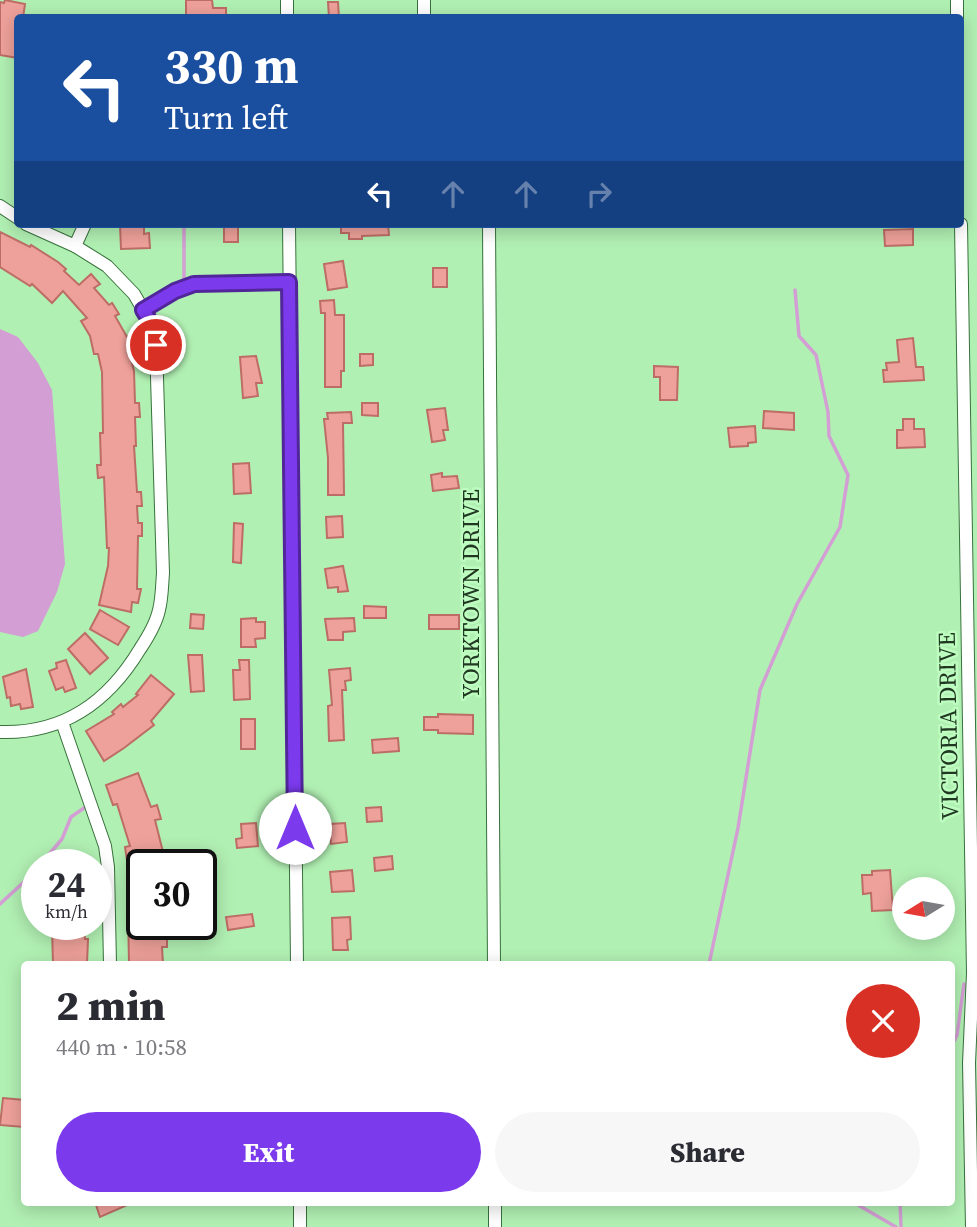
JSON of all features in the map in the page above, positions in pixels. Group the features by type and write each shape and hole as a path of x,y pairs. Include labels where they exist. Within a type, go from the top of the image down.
{"street":[{"path":"0,732 30,731 62,722 99,699 125,674 148,638 159,610 163,573 157,358 148,318 134,294 107,266 75,246 35,228"},
{"path":"75,246 83,228"},
{"path":"289,228 297,961"},
{"name":"YORKTOWN DRIVE","path":"489,228 494,961"},
{"name":"VICTORIA DRIVE","path":"961,228 975,974 969,1063 972,1227"},
{"path":"143,310 175,291 194,284 289,282"},
{"path":"62,722 105,846 110,961"},
{"path":"300,1206 300,1227"},
{"path":"495,1206 495,1227"}],"shaded area":[{"path":"0,329 18,337 38,363 52,390 65,564 57,592 38,631 23,637 0,632"}],"building":[{"path":"5,0 25,4 24,14 14,14 14,57 0,55 0,2 4,3"},
{"path":"186,0 212,0 213,8 226,8 226,14 186,14"},
{"path":"328,2 338,2 339,14 329,14"},
{"path":"120,228 144,228 144,234 149,233 150,248 121,249"},
{"path":"224,228 238,228 238,242 224,242"},
{"path":"341,228 388,228 389,235 349,239 349,233 341,233"},
{"path":"913,229 913,245 885,246 884,230"},
{"path":"0,232 30,247 31,245 58,262 79,285 91,274 100,284 94,288 109,305 112,303 119,314 115,316 127,337 129,336 133,350 129,351 134,371 135,403 139,403 140,417 135,417 134,446 137,492 141,492 142,506 137,506 138,523 142,523 142,536 138,536 137,589 141,589 138,603 132,602 131,612 99,605 108,566 109,548 104,477 98,478 97,465 101,465 100,433 103,433 102,372 98,354 94,354 90,336 81,321 87,318 63,291 52,303 32,284 30,286 0,267"},
{"path":"343,261 347,287 328,290 324,264"},
{"path":"433,268 447,268 447,287 433,287"},
{"path":"334,300 335,315 344,315 344,371 341,371 341,387 325,387 325,313 321,313 320,301"},
{"path":"913,338 916,367 923,367 924,380 884,382 883,370 887,370 886,363 899,362 897,340"},
{"path":"360,354 373,354 373,365 360,366"},
{"path":"256,356 262,383 256,383 258,396 243,398 240,357"},
{"path":"654,366 678,367 677,400 660,400 660,377 654,377"},
{"path":"362,403 378,403 378,416 362,415"},
{"path":"445,408 448,430 443,430 445,440 432,442 427,410"},
{"path":"764,411 794,413 794,430 763,428"},
{"path":"351,412 352,423 343,423 344,495 328,495 324,419 328,419 327,413"},
{"path":"903,419 914,419 914,429 924,429 925,447 897,448 897,430 903,430"},
{"path":"755,426 756,442 748,443 748,446 730,447 728,428"},
{"path":"249,463 251,493 234,494 233,464"},
{"path":"442,473 442,477 457,476 459,488 433,491 431,475"},
{"path":"342,516 343,537 327,538 326,517"},
{"path":"234,523 243,524 241,563 233,562"},
{"path":"343,566 348,591 338,592 338,587 328,588 325,569"},
{"path":"364,606 386,607 386,618 364,618"},
{"path":"100,610 129,627 118,645 90,629"},
{"path":"191,614 204,615 203,629 190,628"},
{"path":"429,615 459,615 459,629 429,629"},
{"path":"256,618 256,622 265,622 265,638 255,639 256,647 241,647 241,619"},
{"path":"354,618 355,631 343,632 343,640 328,640 325,619"},
{"path":"85,633 108,658 90,674 68,649"},
{"path":"188,655 202,655 204,691 191,692"},
{"path":"66,660 76,688 65,692 63,687 56,690 49,671 57,668 56,663"},
{"path":"239,660 249,660 250,699 234,700 233,670 240,670"},
{"path":"350,668 351,680 345,681 346,690 342,690 344,740 329,741 328,706 332,705 329,670"},
{"path":"26,669 33,707 21,709 20,704 11,706 3,677"},
{"path":"151,675 174,694 151,721 154,725 104,761 86,731 114,714 112,712 121,704 123,707 138,695 136,694"},
{"path":"438,714 473,715 473,734 424,730 424,717 438,717"},
{"path":"241,719 255,719 255,749 241,749"},
{"path":"398,738 399,751 373,753 372,740"},
{"path":"138,773 151,807 157,805 161,819 155,820 162,849 126,849 126,854 125,847 130,846 117,804 113,805 106,785"},
{"path":"381,807 382,821 367,822 366,808"},
{"path":"256,823 258,846 237,848 236,839 242,838 241,824"},
{"path":"345,823 347,842 331,844 329,824"},
{"path":"392,856 393,869 375,871 374,858"},
{"path":"352,870 354,891 332,892 330,872"},
{"path":"890,870 892,910 872,911 871,893 863,894 862,875 872,875 872,871"},
{"path":"252,914 254,926 228,930 226,917"},
{"path":"350,917 351,939 347,940 348,950 333,950 332,918"},
{"path":"52,940 88,940 87,961 53,961"},
{"path":"129,940 167,940 167,947 162,947 163,961 129,961"},
{"path":"3,1098 21,1100 21,1127 0,1125"},
{"path":"96,1206 125,1206 100,1217"}],"waterway":[{"path":"184,228 184,279"},
{"path":"710,961 738,828 760,690 797,604 840,527 848,475 829,436 828,412 816,355 799,336 795,290"},
{"path":"54,849 62,839 71,817 84,808"},
{"path":"0,904 21,885"},
{"path":"955,1039 964,984"},
{"path":"860,1206 896,1227"},
{"path":"900,1206 901,1227"}],"route":[{"path":"156,345 143,310 175,291 194,284 289,282 295,828"}]}
